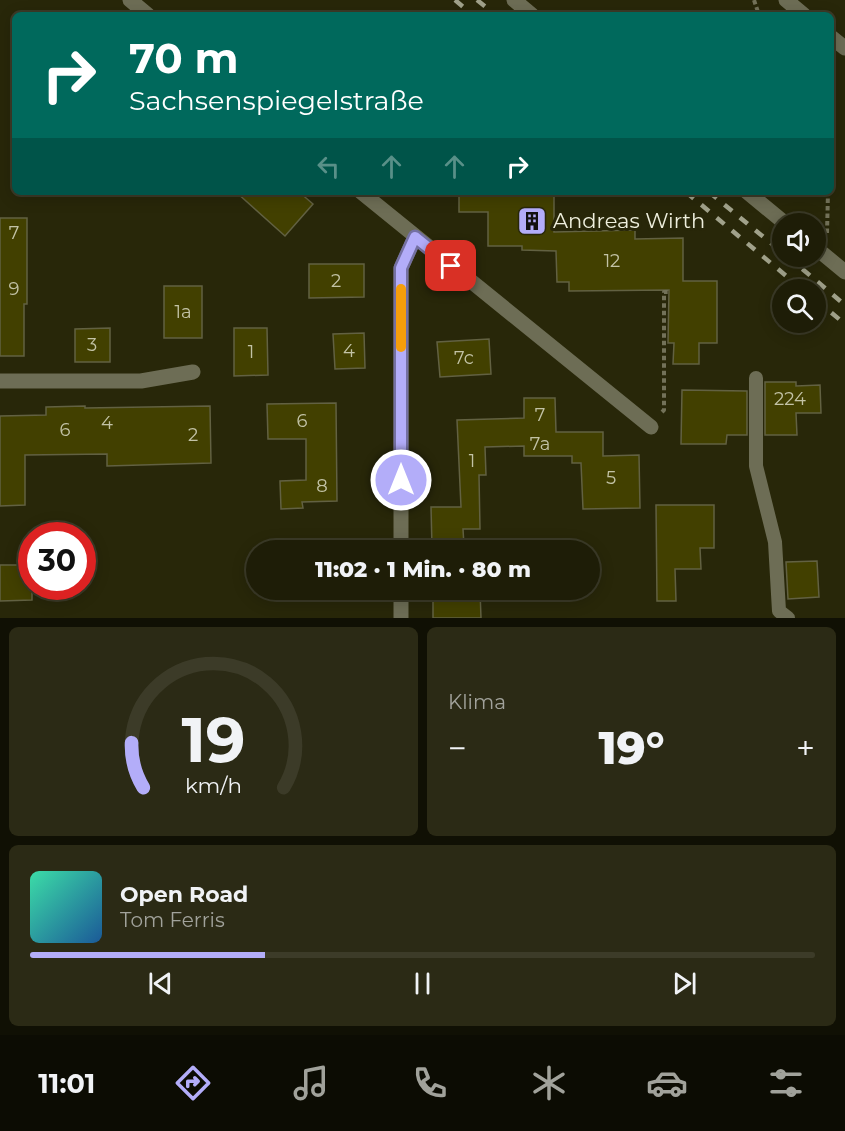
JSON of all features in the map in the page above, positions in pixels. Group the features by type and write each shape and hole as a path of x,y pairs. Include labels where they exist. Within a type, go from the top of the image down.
{"street":[{"path":"129,0 144,12"},
{"path":"514,0 528,12"},
{"path":"786,0 800,12"},
{"path":"364,195 651,427"},
{"path":"751,195 773,213"},
{"path":"401,540 401,268 415,237"},
{"path":"826,257 845,272"},
{"path":"0,381 141,381 193,372"},
{"path":"401,600 401,618"}],"lane":[{"path":"756,378 756,466 775,542 780,610 788,618"}],"path":[{"path":"826,234 828,195"},
{"path":"651,427 664,410 666,311 664,292 669,292"}],"building":[{"path":"239,195 302,195 313,204 285,236"},
{"path":"459,195 554,195 554,232 635,230 635,239 683,238 683,281 717,281 717,343 699,343 699,364 673,364 674,343 668,343 669,290 569,291 569,282 557,282 556,251 522,250 522,246 488,246 488,212 459,212"},
{"path":"0,218 27,218 27,304 24,304 24,356 0,356"},
{"path":"309,264 364,264 364,297 309,298"},
{"path":"164,286 202,286 202,338 164,338"},
{"path":"110,328 110,362 75,362 75,329"},
{"path":"234,328 267,328 268,375 234,376"},
{"path":"364,333 365,368 335,369 333,334"},
{"path":"489,339 491,374 440,377 437,342"},
{"path":"765,382 796,382 796,386 820,385 821,413 796,413 797,435 765,435"},
{"path":"682,390 747,391 747,435 727,435 726,444 681,444"},
{"path":"524,398 555,398 556,432 603,432 603,456 639,455 640,508 583,509 581,463 572,463 572,456 524,456 524,446 485,447 486,475 479,475 480,529 463,529 464,540 432,540 431,507 461,507 457,420 524,418"},
{"path":"336,403 337,501 302,502 303,508 281,509 280,481 306,480 306,439 268,439 267,404"},
{"path":"85,406 85,408 210,406 211,463 107,466 107,454 25,455 25,505 0,506 0,416 46,415 46,407"},
{"path":"656,505 714,505 714,548 700,548 701,569 675,569 676,601 657,601"},
{"path":"817,561 819,597 788,599 786,562"},
{"path":"0,565 18,565 18,600 32,600 0,601"},
{"path":"433,600 480,600 481,618 433,618"}],"railway":[{"path":"455,0 469,12"},
{"path":"477,0 492,12"},
{"path":"690,195 790,279"},
{"path":"713,195 772,244"},
{"path":"800,267 845,305"},
{"path":"826,308 845,324"}],"slow traffic":[{"path":"401,289 401,347"}],"place":[{"name":"Andreas Wirth","path":"532,221"}],"route":[{"path":"401,480 401,268 415,237 451,266"}]}
